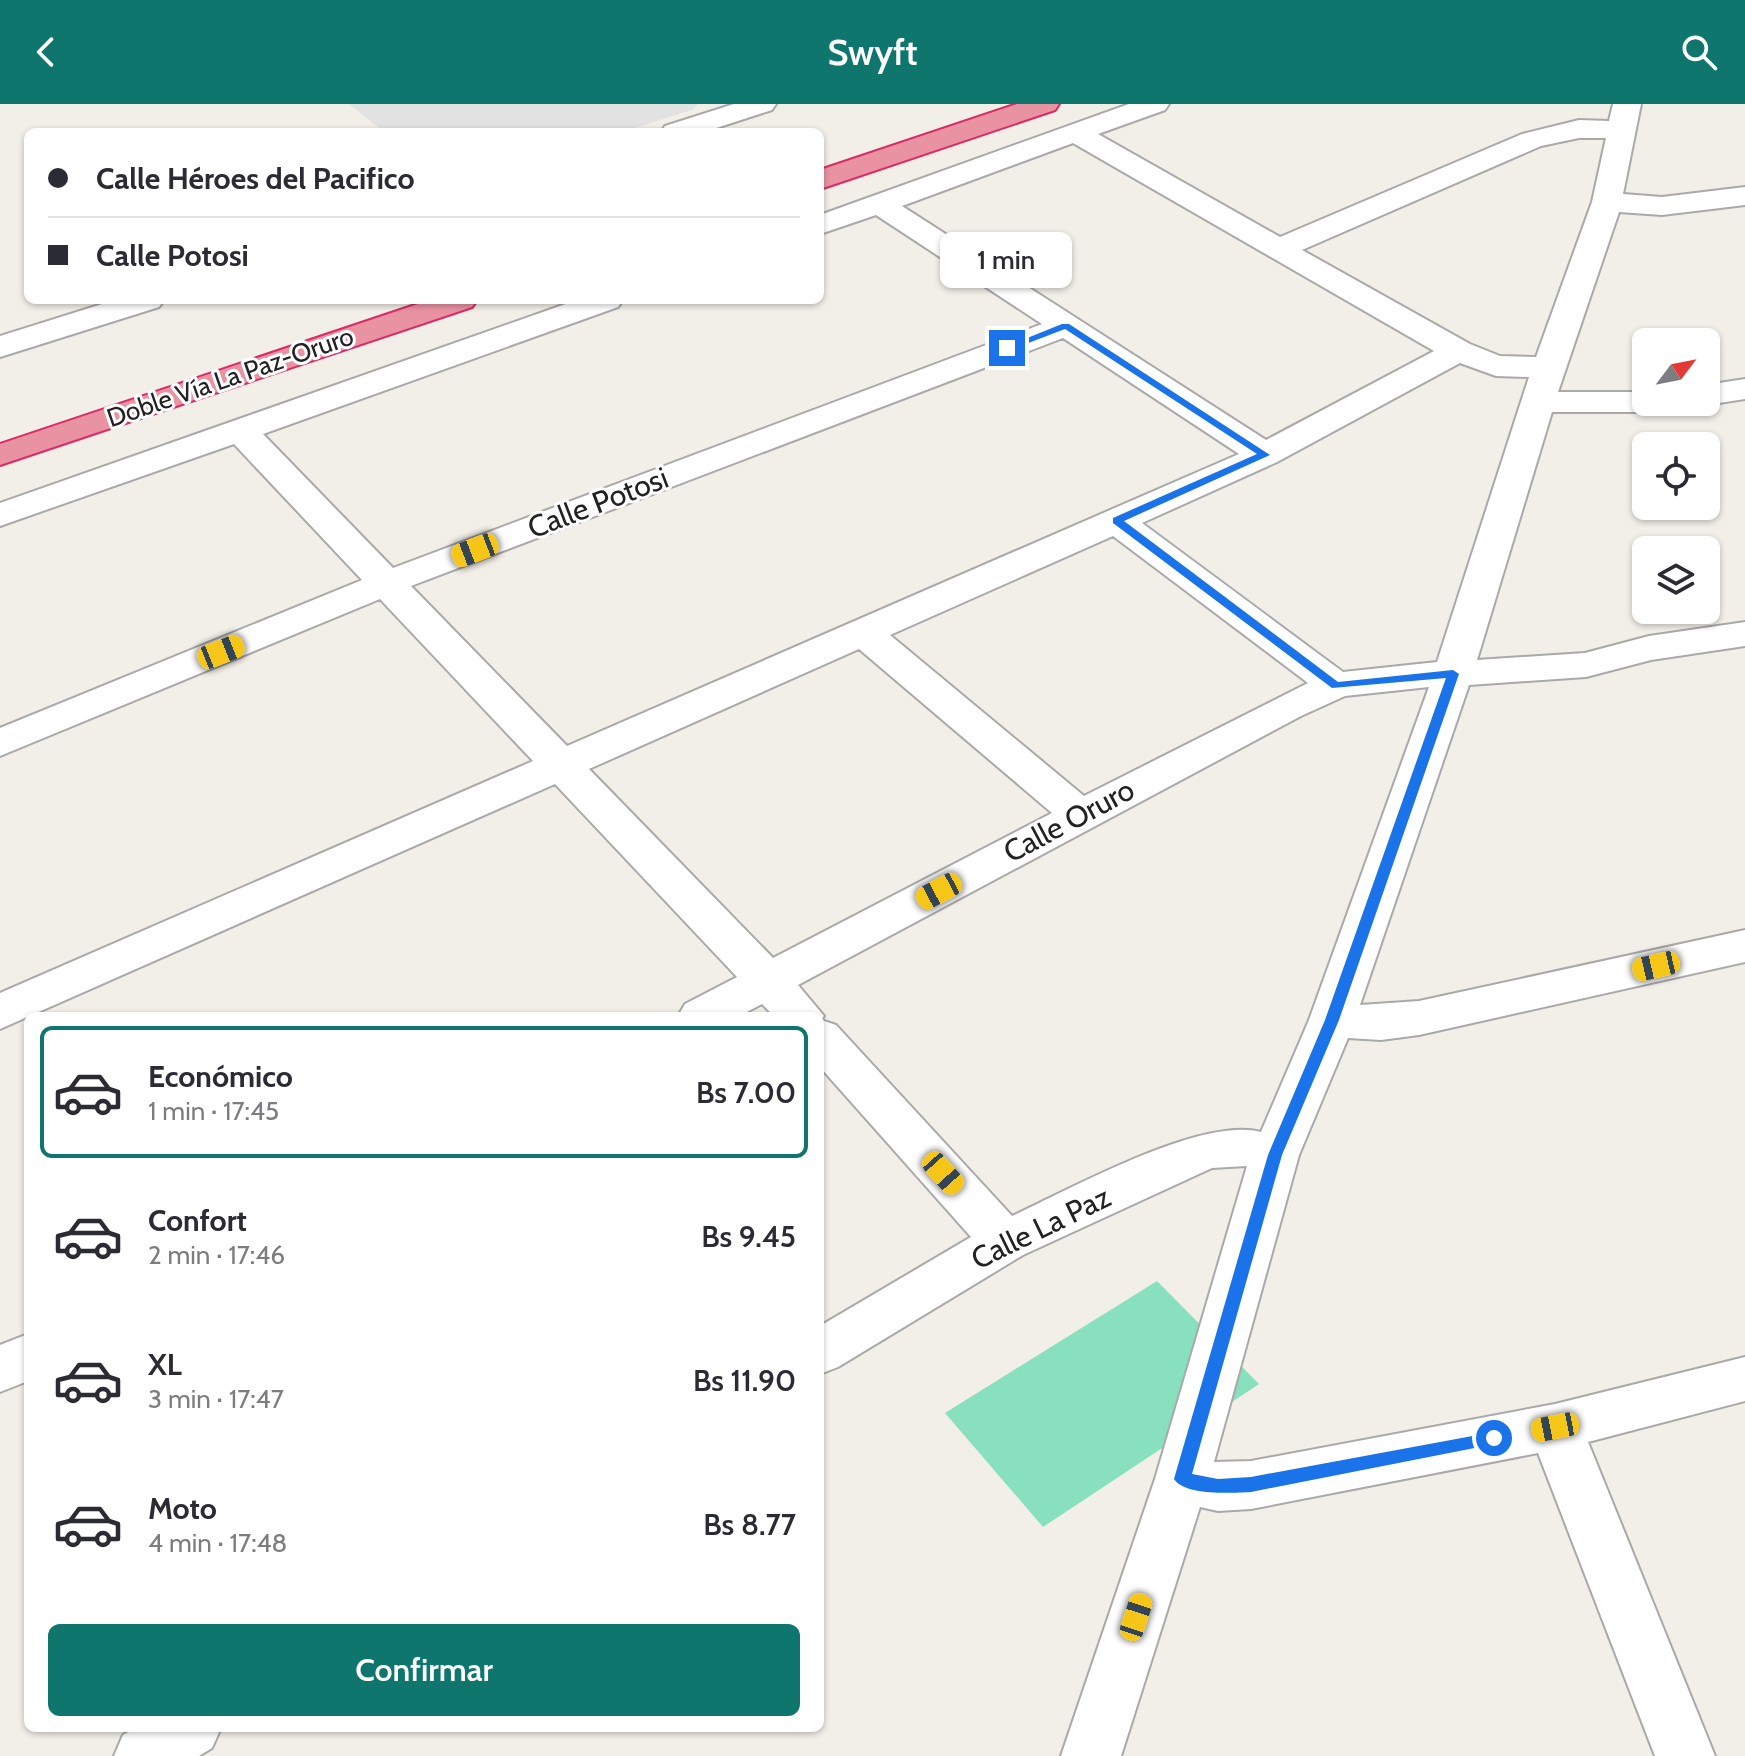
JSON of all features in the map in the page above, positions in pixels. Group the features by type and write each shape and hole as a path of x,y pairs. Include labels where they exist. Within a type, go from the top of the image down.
{"highway":[{"path":"824,155 977,104"},
{"path":"824,179 1045,104"},
{"name":"Doble Vía La Paz-Oruro","path":"0,426 372,304"},
{"name":"Doble Vía La Paz-Oruro","path":"0,455 449,304"}],"street":[{"path":"687,128 762,104"},
{"path":"824,224 1155,104"},
{"path":"1091,1756 1182,1479 1275,1155 1332,1020 1453,674 1549,367 1607,202 1624,117 1532,140 1280,248"},
{"path":"1077,134 1458,351 1496,366 1549,367"},
{"path":"1607,202 1662,206 1745,196"},
{"path":"879,204 1265,455"},
{"path":"0,347 135,304"},
{"path":"0,515 596,304"},
{"name":"Calle Potosi","path":"0,743 386,583 1066,326"},
{"path":"0,1012 1265,455 1458,351"},
{"path":"1720,393 1745,389"},
{"path":"1539,402 1632,402"},
{"path":"240,430 797,1012"},
{"path":"1116,521 1336,685"},
{"path":"863,632 1080,815"},
{"name":"Calle Oruro","path":"709,1012 1287,707 1336,685 1586,665 1649,648 1745,634"},
{"path":"1332,1020 1381,1023 1419,1018 1745,946"},
{"path":"824,1041 1005,1241"},
{"name":"Calle La Paz","path":"824,1350 1005,1241 1199,1153 1223,1145 1247,1145 1275,1155"},
{"path":"0,1370 24,1358"},
{"path":"1182,1479 1218,1487 1251,1485 1555,1427 1745,1379"},
{"path":"1555,1427 1685,1756"},
{"path":"144,1756 184,1732"}],"green space":[{"path":"1157,1281 1259,1384 1043,1527 945,1413"}],"shaded area":[{"path":"349,104 697,104 694,109 635,128 379,128"}],"route":[{"path":"1007,348 1066,326 1265,455 1116,521 1336,685 1382,678 1453,674 1332,1020 1275,1155 1182,1479 1218,1487 1251,1485 1494,1438"}]}
